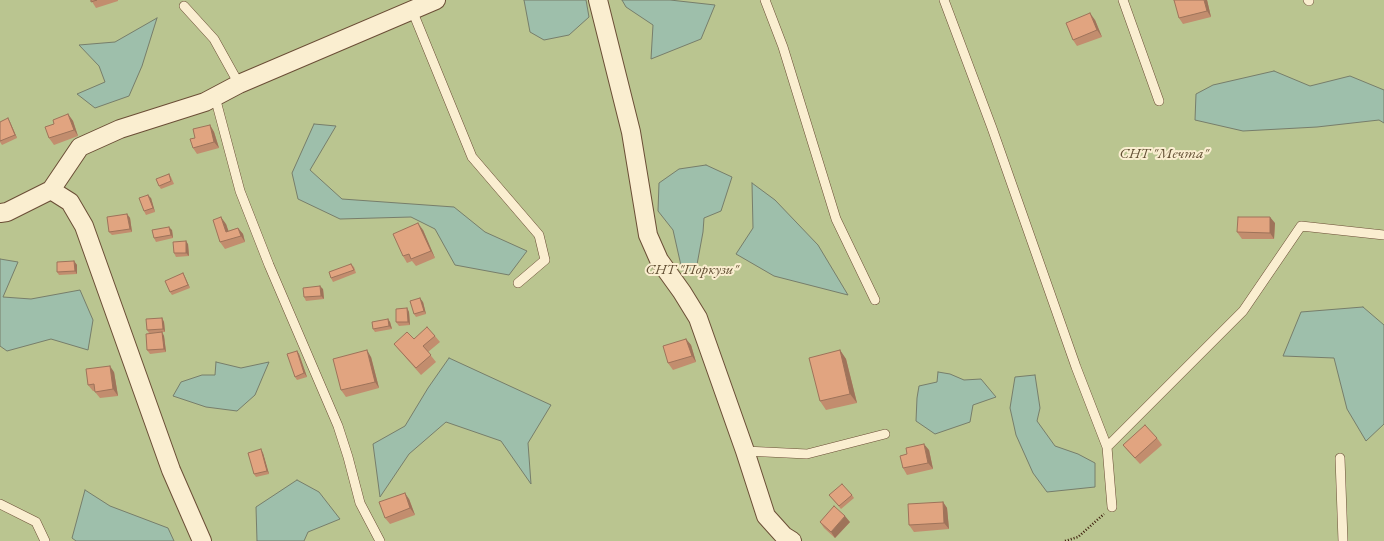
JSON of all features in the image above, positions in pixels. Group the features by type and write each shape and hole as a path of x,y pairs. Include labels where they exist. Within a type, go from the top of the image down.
{"street":[{"path":"0,213 7,212 50,190 80,147 120,129 205,102 239,84 411,5 436,0"},
{"path":"598,0 631,132 648,234 659,260 682,292 698,318 745,451 766,516 784,536 792,541"},
{"path":"50,190 70,202 84,226 171,470 202,541"}],"lane":[{"path":"765,0 783,47 836,219 875,300"},
{"path":"944,0 994,135 1076,367 1107,447 1112,507"},
{"path":"1123,0 1159,101"},
{"path":"411,5 472,157 539,235 545,260 518,283"},
{"path":"184,6 214,39 239,84"},
{"path":"215,97 240,191 269,265 338,426 360,503 380,541"},
{"path":"1107,447 1243,311 1301,226 1384,234"},
{"path":"745,451 807,454 885,434"},
{"path":"1340,458 1342,541"},
{"path":"0,504 36,522 45,541"}],"path":[{"path":"1065,541 1078,537 1112,507"}],"green space":[{"name":"СНТ \"Поркузи\"","path":"0,0 1384,0 1384,541 0,541"}],"shaded area":[{"path":"524,0 586,0 589,17 569,35 544,40 530,32"},
{"path":"622,0 670,0 715,5 701,39 651,59 653,25 626,7"},
{"path":"157,18 142,66 129,96 95,108 77,94 105,82 99,66 79,45 115,42"},
{"path":"1274,71 1310,86 1350,76 1384,90 1384,123 1379,120 1317,127 1243,131 1195,120 1196,94 1213,85"},
{"path":"314,124 336,126 310,170 342,199 454,207 485,232 527,251 509,275 455,265 435,229 411,217 340,219 298,199 292,173"},
{"path":"706,165 732,177 721,211 704,218 696,270 682,270 673,230 658,211 659,183 679,169"},
{"path":"752,183 775,200 818,245 848,295 774,276 736,254 753,228"},
{"path":"0,259 18,262 3,297 31,299 80,290 93,320 88,350 51,339 7,351 0,346"},
{"path":"1363,307 1384,325 1384,424 1366,441 1347,409 1334,358 1283,356 1301,312"},
{"path":"449,358 551,405 528,443 531,484 501,441 446,422 409,454 380,497 373,444 405,426 428,388"},
{"path":"216,362 241,368 269,362 255,395 237,411 206,407 173,396 181,382 202,375 215,375"},
{"path":"938,372 950,374 964,380 981,379 996,397 973,405 970,422 935,434 916,421 917,398 919,386 937,382"},
{"path":"1035,375 1040,408 1037,421 1055,446 1078,454 1095,463 1095,487 1047,492 1033,473 1016,435 1010,408 1015,377"},
{"path":"297,480 319,492 340,519 308,532 304,541 257,541 256,507"},
{"path":"85,490 110,506 168,528 174,541 76,541 72,538"}],"building":[{"path":"1174,0 1204,0 1207,11 1179,18"},
{"path":"1090,13 1097,30 1073,40 1066,23"},
{"path":"68,114 74,130 49,138 45,127 54,124 53,120"},
{"path":"8,118 15,135 0,141 0,122"},
{"path":"210,125 214,142 193,148 190,139 195,138 193,129"},
{"path":"169,174 171,181 159,186 156,179"},
{"path":"148,195 153,208 144,211 139,198"},
{"path":"127,214 130,229 109,232 107,217"},
{"path":"221,217 226,232 238,228 241,236 220,242 213,220"},
{"path":"1238,217 1270,217 1270,233 1237,232"},
{"path":"418,223 431,251 411,259 409,254 403,256 393,234"},
{"path":"169,227 171,235 154,238 152,230"},
{"path":"186,241 186,253 174,253 173,242"},
{"path":"74,261 75,271 57,272 57,262"},
{"path":"351,264 354,270 331,278 329,272"},
{"path":"183,273 188,285 170,292 165,281"},
{"path":"320,286 321,296 304,297 303,288"},
{"path":"420,298 424,311 414,314 410,301"},
{"path":"407,308 408,322 396,322 396,309"},
{"path":"162,318 163,329 147,330 146,319"},
{"path":"388,319 389,326 373,329 372,322"},
{"path":"427,327 435,336 423,346 431,355 416,368 394,344 407,332 414,339"},
{"path":"162,332 164,349 147,350 146,334"},
{"path":"686,339 692,356 668,363 663,346"},
{"path":"367,350 375,382 341,390 333,359"},
{"path":"840,350 850,394 820,401 809,358"},
{"path":"297,351 304,373 295,377 287,354"},
{"path":"110,366 113,389 95,392 94,384 88,385 86,369"},
{"path":"1145,425 1157,438 1135,458 1123,445"},
{"path":"924,444 928,463 903,468 900,456 907,454 906,448"},
{"path":"261,449 267,471 254,474 248,453"},
{"path":"842,484 852,495 839,506 829,495"},
{"path":"405,493 410,508 385,518 379,502"},
{"path":"943,502 944,523 909,525 908,504"},
{"path":"834,506 845,516 831,532 820,522"}],"park label":[{"name":"СНТ \"Мечта\"","path":"1164,154"}]}
